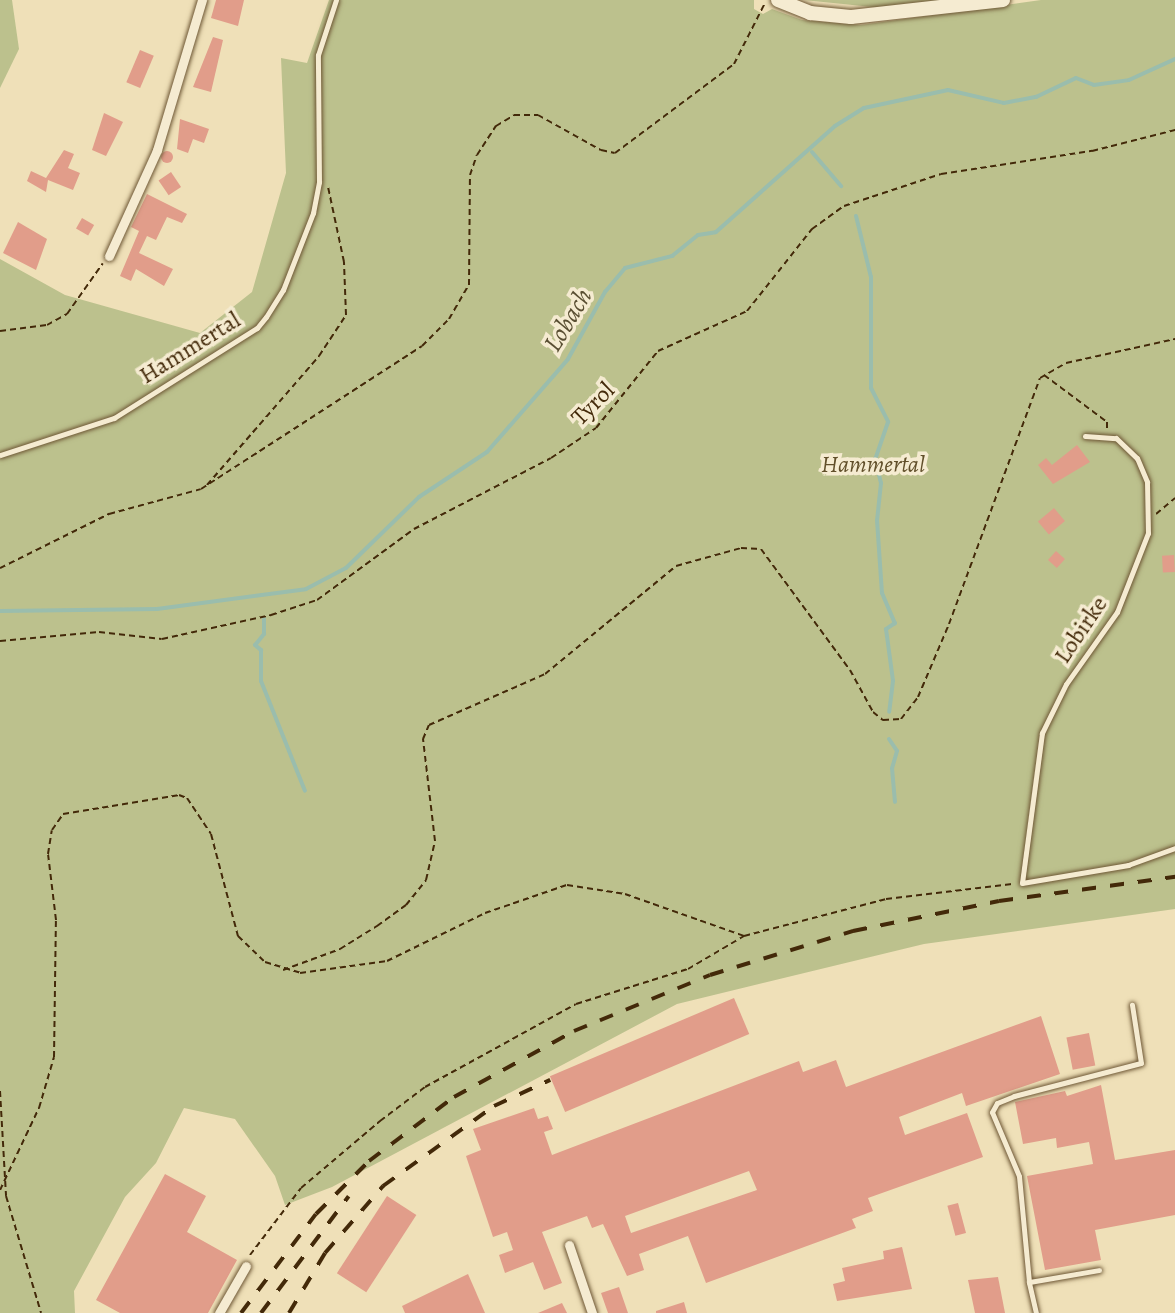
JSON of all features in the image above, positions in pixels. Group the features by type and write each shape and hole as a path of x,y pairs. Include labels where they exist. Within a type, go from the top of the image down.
{"main road":[{"path":"778,0 810,13 851,17 1003,0"}],"street":[{"path":"109,256 157,150 202,0"},
{"path":"569,1245 592,1313"},
{"path":"219,1313 248,1261"}],"lane":[{"name":"Hammertal","path":"0,455 114,418 257,328 266,317 283,290 313,213 319,182 318,55 336,0"},
{"path":"1085,436 1107,434"},
{"name":"Lobirke","path":"1022,883 1042,733 1066,684 1121,604 1148,523 1143,468 1129,447 1107,434"},
{"path":"1022,883 1128,865 1175,848"},
{"path":"1036,1313 1029,1282 1019,1176 992,1112 997,1103 1014,1096 1141,1063 1132,1005"},
{"path":"1029,1282 1099,1270"}],"path":[{"path":"0,568 109,514 207,486 384,374 449,319 469,285 470,175 477,155 496,126 514,115 538,115 601,150 615,153 734,64 767,0"},
{"name":"Tyrol","path":"0,641 99,632 162,639 271,615 317,600 414,529 551,458 596,428 658,351 747,311 812,229 844,206 941,174 1092,151 1175,130"},
{"path":"207,486 319,356 346,315 344,262 326,177"},
{"path":"0,331 47,325 67,314 109,256"},
{"path":"283,970 340,949 377,926 406,905 426,880 435,841 423,739 429,725 545,674 676,566 741,548 761,549 850,670 873,712 890,721 907,715 949,624 1043,375 1066,363 1175,339"},
{"path":"1043,375 1107,422 1107,434"},
{"path":"1148,523 1161,504 1175,498"},
{"path":"0,1190 39,1108 54,1057 56,920 48,854 52,830 63,814 179,795 187,798 205,820 238,936 259,958 283,970 312,974 387,961 485,913 567,885 625,894 744,936"},
{"path":"248,1261 301,1188 425,1087 576,1004 688,969 744,936 886,899 1022,883"},
{"path":"0,1091 4,1182 16,1240 41,1313"}],"green space":[{"path":"0,0 12,0 19,49 0,88"},
{"path":"329,0 754,0 754,9 763,14 772,9 802,20 861,25 1041,0 1175,0 1175,909 924,944 677,1004 332,1187 285,1205 275,1176 235,1119 184,1108 156,1163 125,1197 74,1291 75,1313 0,1313 0,259 65,295 200,333 252,292 286,173 281,58 307,63"},
{"path":"804,0 958,0 882,8"}],"building":[{"path":"216,0 244,0 238,26 211,18"},
{"path":"213,37 223,40 211,92 193,87"},
{"path":"140,50 154,56 140,88 126,82"},
{"path":"104,113 123,122 106,156 92,150"},
{"path":"180,119 209,129 204,143 193,139 188,153 177,149"},
{"path":"64,150 74,154 68,168 80,173 73,190 48,180 46,192 27,181 31,171 46,178"},
{"path":"167,151 173,157 167,163 161,157"},
{"path":"171,172 181,187 169,195 159,180"},
{"path":"147,194 187,214 182,223 167,217 156,240 147,236 139,253 173,269 164,286 136,269 131,281 120,276 139,231 131,227"},
{"path":"82,218 94,225 88,235 76,228"},
{"path":"18,222 47,239 36,270 3,253"},
{"path":"1077,445 1090,462 1053,484 1038,465 1046,458 1052,465"},
{"path":"1054,508 1065,521 1049,535 1038,521"},
{"path":"1056,551 1065,559 1057,568 1048,560"},
{"path":"1174,555 1175,572 1163,573 1162,556"},
{"path":"734,998 749,1034 565,1112 550,1076"},
{"path":"1041,1016 1060,1074 966,1106 962,1093 899,1117 905,1135 967,1113 983,1157 868,1198 873,1211 852,1219 856,1228 706,1283 688,1236 639,1254 644,1270 627,1276 603,1224 592,1228 587,1216 542,1232 562,1283 544,1290 533,1262 505,1273 499,1255 513,1250 507,1232 493,1237 466,1156 481,1150 473,1129 534,1108 538,1119 548,1116 553,1129 544,1132 552,1155 799,1061 803,1072 836,1060 846,1087","holes":["749,1171 757,1190 631,1233 625,1216"]},
{"path":"1089,1033 1095,1065 1073,1070 1066,1037"},
{"path":"1101,1085 1115,1160 1175,1150 1175,1215 1095,1230 1101,1260 1045,1270 1027,1176 1093,1164 1089,1142 1057,1148 1056,1138 1023,1144 1015,1102 1065,1091 1067,1096"},
{"path":"165,1174 206,1196 187,1232 237,1260 208,1313 120,1313 96,1300"},
{"path":"387,1196 416,1215 366,1292 337,1273"},
{"path":"958,1203 966,1233 955,1236 947,1206"},
{"path":"902,1247 912,1289 837,1301 833,1284 845,1281 842,1268 884,1259 883,1251"},
{"path":"468,1274 485,1313 405,1313 402,1306"},
{"path":"998,1277 1005,1313 975,1313 968,1280"},
{"path":"619,1287 628,1313 608,1313 601,1293"},
{"path":"684,1302 687,1313 656,1313 656,1311"},
{"path":"562,1303 567,1313 538,1313"}],"waterway":[{"name":"Lobach","path":"0,611 157,609 306,589 346,568 419,497 487,452 568,359 605,292 625,268 672,256 698,235 716,232 835,126 864,108 948,90 1004,103 1036,97 1076,78 1094,85 1129,80 1175,59"},
{"path":"812,152 841,186"},
{"path":"856,216 871,277 871,388 888,422 875,459 881,483 877,520 882,593 895,623 886,629 893,681 889,712"},
{"path":"264,619 264,634 255,645 261,650 261,681 305,791"},
{"path":"889,739 897,751 892,768 895,802"}],"railway":[{"path":"241,1313 316,1214 369,1161 454,1097 574,1031 710,975 853,931 999,901 1175,877"},
{"path":"289,1313 325,1253 383,1186 494,1106 550,1080"},
{"path":"261,1313 349,1196"}]}
